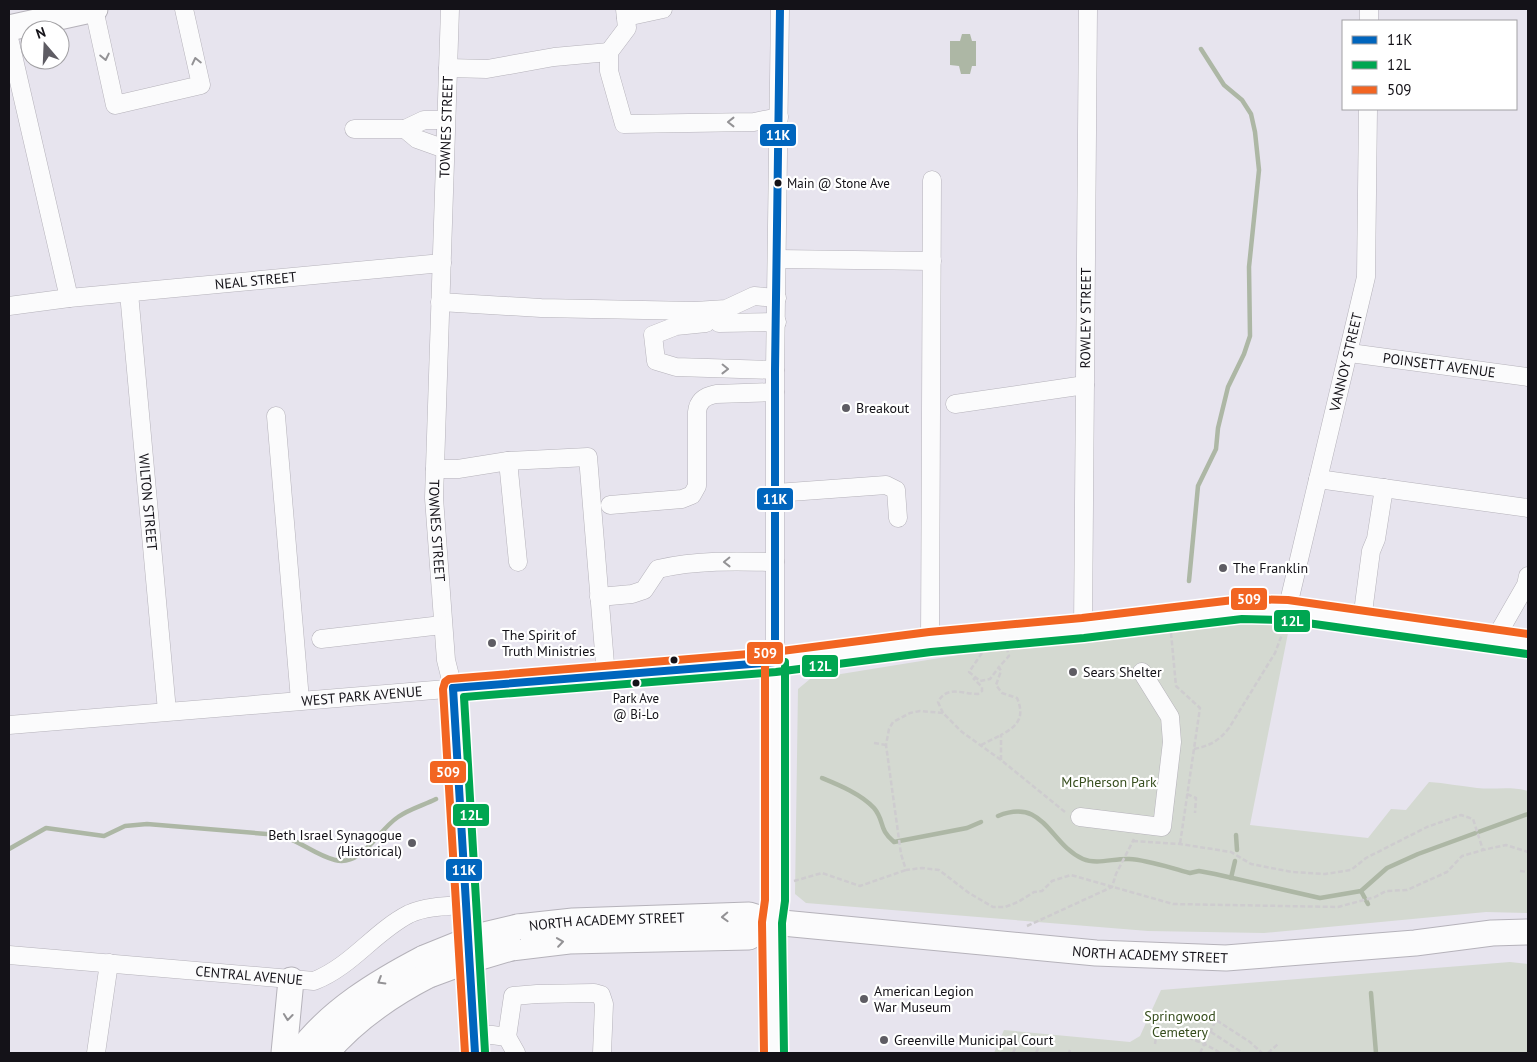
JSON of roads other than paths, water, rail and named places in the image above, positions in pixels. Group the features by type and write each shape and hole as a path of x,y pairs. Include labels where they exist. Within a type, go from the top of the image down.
{"highway":[{"path":"9,28 39,15 94,9"},
{"name":"NORTH ACADEMY STREET","path":"299,1053 319,1031 353,1001 375,985 426,967 467,961 515,938 569,941 749,937 772,922 1096,953 1216,958 1306,953 1415,943 1492,933 1528,932"},
{"name":"NORTH ACADEMY STREET","path":"326,1053 347,1031 426,967"},
{"path":"284,1053 291,980"}],"street":[{"path":"94,9 115,105 201,85 184,9"},
{"name":"TOWNES STREET","path":"454,9 448,68 434,526 446,660 453,688 475,1053"},
{"path":"663,9 625,13 627,28 609,52 609,71 624,124 754,122 779,118"},
{"path":"774,1053 774,954 772,922 775,902 775,370 780,9"},
{"name":"ROWLEY STREET","path":"1083,628 1088,9"},
{"path":"9,38 69,298"},
{"path":"448,68 487,68 554,56 609,52"},
{"name":"VANNOY STREET","path":"1287,610 1350,353 1366,277 1368,110"},
{"path":"354,129 405,129 424,120 446,120"},
{"path":"405,129 418,139 445,149"},
{"path":"930,642 932,180"},
{"path":"777,259 932,261"},
{"name":"NEAL STREET","path":"9,306 69,298 442,263"},
{"name":"WILTON STREET","path":"129,293 167,711"},
{"path":"440,302 541,308 695,311 726,309 754,296 777,298"},
{"path":"775,370 676,368 656,361 654,335 676,326 712,323 777,322"},
{"name":"POINSETT AVENUE","path":"1350,353 1528,377"},
{"path":"955,404 1085,385"},
{"path":"610,505 682,499 692,495 697,486 697,412 700,402 716,394 775,392"},
{"path":"276,416 300,700"},
{"path":"435,469 458,468 508,461 588,457 606,676"},
{"path":"508,461 518,562"},
{"path":"1318,479 1528,508"},
{"path":"776,494 886,485 896,490 898,518"},
{"path":"1362,620 1371,551 1376,539 1384,488"},
{"path":"599,596 632,594 644,590 658,569 671,566 690,563 775,562"},
{"path":"1495,639 1526,585 1528,576"},
{"name":"WEST PARK AVENUE","path":"9,725 775,662 930,642 1083,628 1242,609 1287,610 1528,644"},
{"path":"321,639 442,625"},
{"path":"1080,817 1162,827 1172,742 1170,717 1142,672"},
{"name":"CENTRAL AVENUE","path":"9,955 314,981 334,973 393,924 411,913 437,907 467,905"},
{"path":"96,1053 110,963"},
{"path":"516,1053 507,1037 513,996 537,994 594,994 601,996 604,1004 602,1053"},
{"path":"474,1035 507,1037"}],"waterway":[{"path":"1189,581 1198,486 1216,449 1218,428 1228,387 1244,354 1250,336 1249,267 1259,170 1251,114 1242,100 1224,85 1201,49"},
{"path":"822,778 850,790 869,803 880,817 886,833 894,842 967,828 981,822"},
{"path":"9,849 46,828 104,836 125,826 147,824 279,835 328,858 345,861 361,853 398,817 436,799"},
{"path":"998,816 1014,812 1026,813 1037,817 1072,852 1088,861 1124,859 1144,861 1190,873 1199,871 1215,874 1320,898 1361,891 1387,868 1418,854 1528,814"},
{"path":"1236,835 1237,850"},
{"path":"1231,878 1235,861"},
{"path":"1361,891 1368,904"},
{"path":"1371,993 1376,1053"}],"place":[{"name":"Main @ Stone Ave","path":"778,183"},
{"name":"Breakout","path":"846,408"},
{"name":"The Franklin","path":"1223,568"},
{"name":"The Spirit of Truth Ministries","path":"492,643"},
{"name":"Sears Shelter","path":"1073,672"},
{"name":"Park Ave @ Bi-Lo","path":"636,683"},
{"name":"Beth Israel Synagogue (Historical)","path":"412,843"},
{"name":"American Legion War Museum","path":"864,999"},
{"name":"Greenville Municipal Court","path":"884,1040"}],"park label":[{"name":"McPherson Park","path":"1109,782"},
{"name":"Springwood Cemetery","path":"1180,1024"}]}
